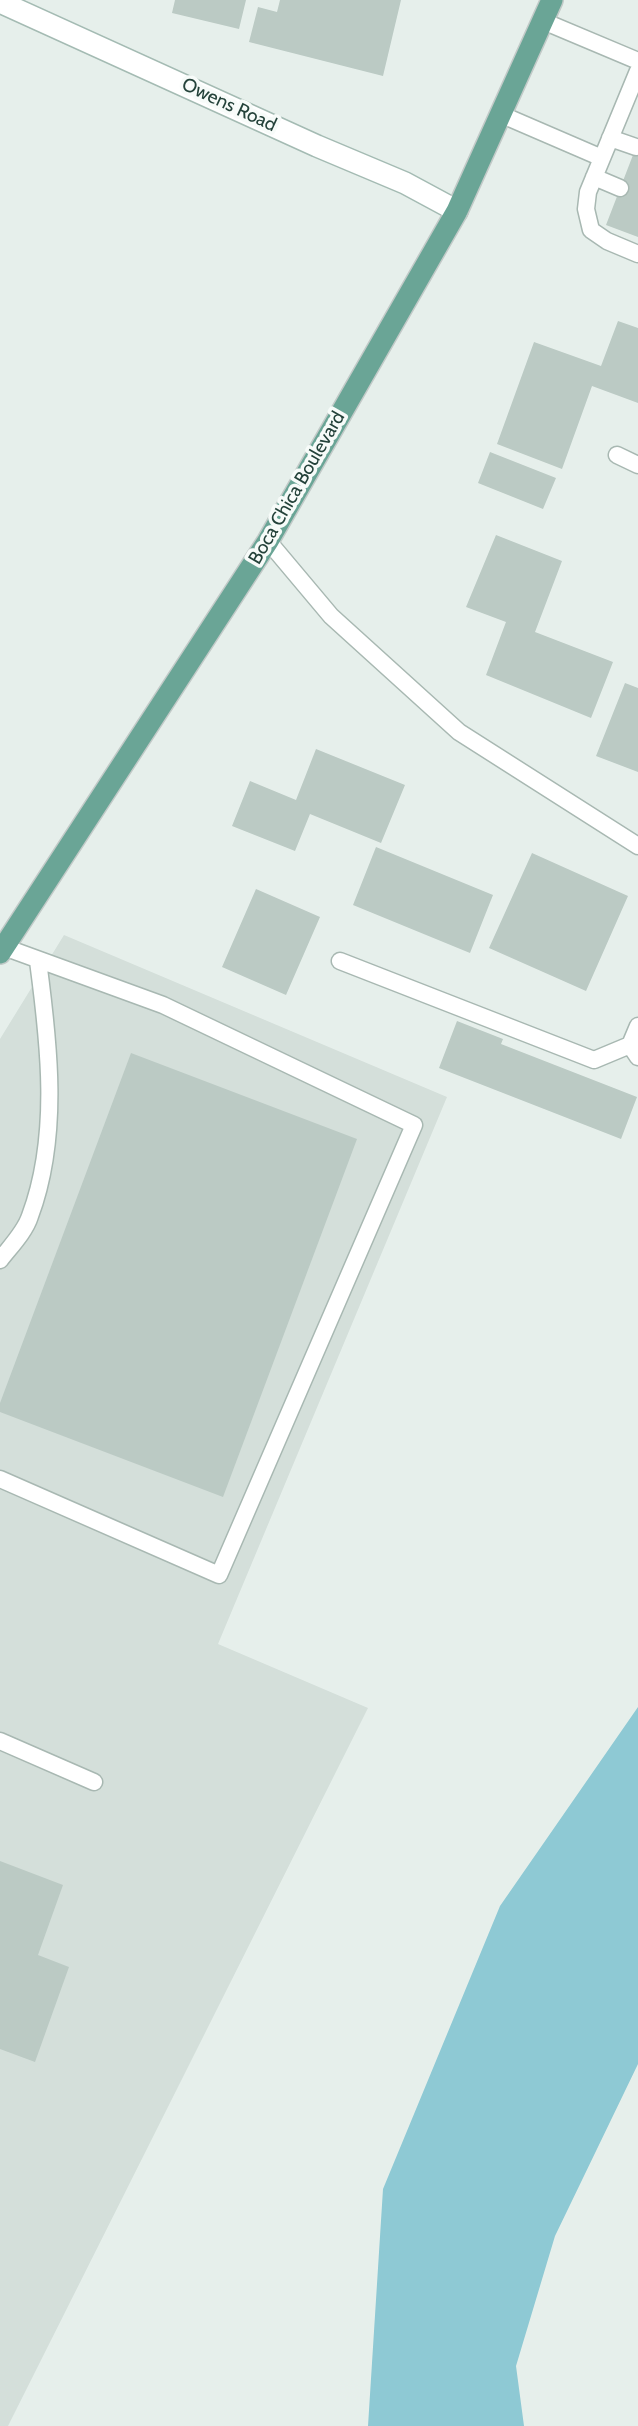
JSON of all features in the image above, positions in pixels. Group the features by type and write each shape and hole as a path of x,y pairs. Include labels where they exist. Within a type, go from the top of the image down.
{"main road":[{"name":"Boca Chica Boulevard","path":"2,950 268,541 457,211 552,0"}],"street":[{"name":"Owens Road","path":"0,2 317,146 405,183 457,211"}],"lane":[{"path":"543,21 638,61"},
{"path":"638,71 632,102 610,138 588,192 586,209 591,230 607,241 638,254"},
{"path":"500,114 602,158"},
{"path":"610,138 636,147"},
{"path":"594,177 620,188"},
{"path":"617,455 638,465"},
{"path":"268,541 331,617 459,732 638,846"},
{"path":"0,1479 219,1575 414,1125 163,1005 2,950"},
{"path":"0,1261 30,1219 46,1157 46,1023 38,961"},
{"path":"340,961 594,1059 634,1051 638,1026"},
{"path":"0,1741 94,1782"}],"shaded area":[{"path":"64,935 447,1097 218,1644 368,1708 8,2426 0,2426 0,1039"}],"water":[{"path":"638,1707 638,2064 555,2236 516,2366 524,2426 368,2426 383,2189 500,1906"}],"building":[{"path":"175,0 246,0 239,29 172,13"},
{"path":"280,0 401,0 383,76 249,42 258,7 277,12"},
{"path":"638,142 638,237 606,225"},
{"path":"618,321 638,328 638,403 592,386 562,469 497,444 534,342 601,366"},
{"path":"490,452 556,478 543,509 478,483"},
{"path":"496,535 562,561 535,632 613,662 591,718 486,675 506,622 466,607"},
{"path":"625,683 638,688 638,772 596,756"},
{"path":"316,749 405,785 381,843 310,814 295,851 232,826 250,781 296,800"},
{"path":"376,847 493,895 470,953 353,905"},
{"path":"532,853 628,896 586,991 489,948"},
{"path":"256,889 320,917 286,995 222,967"},
{"path":"457,1021 503,1039 501,1044 637,1097 621,1139 439,1068"},
{"path":"131,1053 357,1139 223,1497 0,1412 0,1403"},
{"path":"0,1861 63,1885 38,1955 69,1967 35,2062 0,2049"}]}
